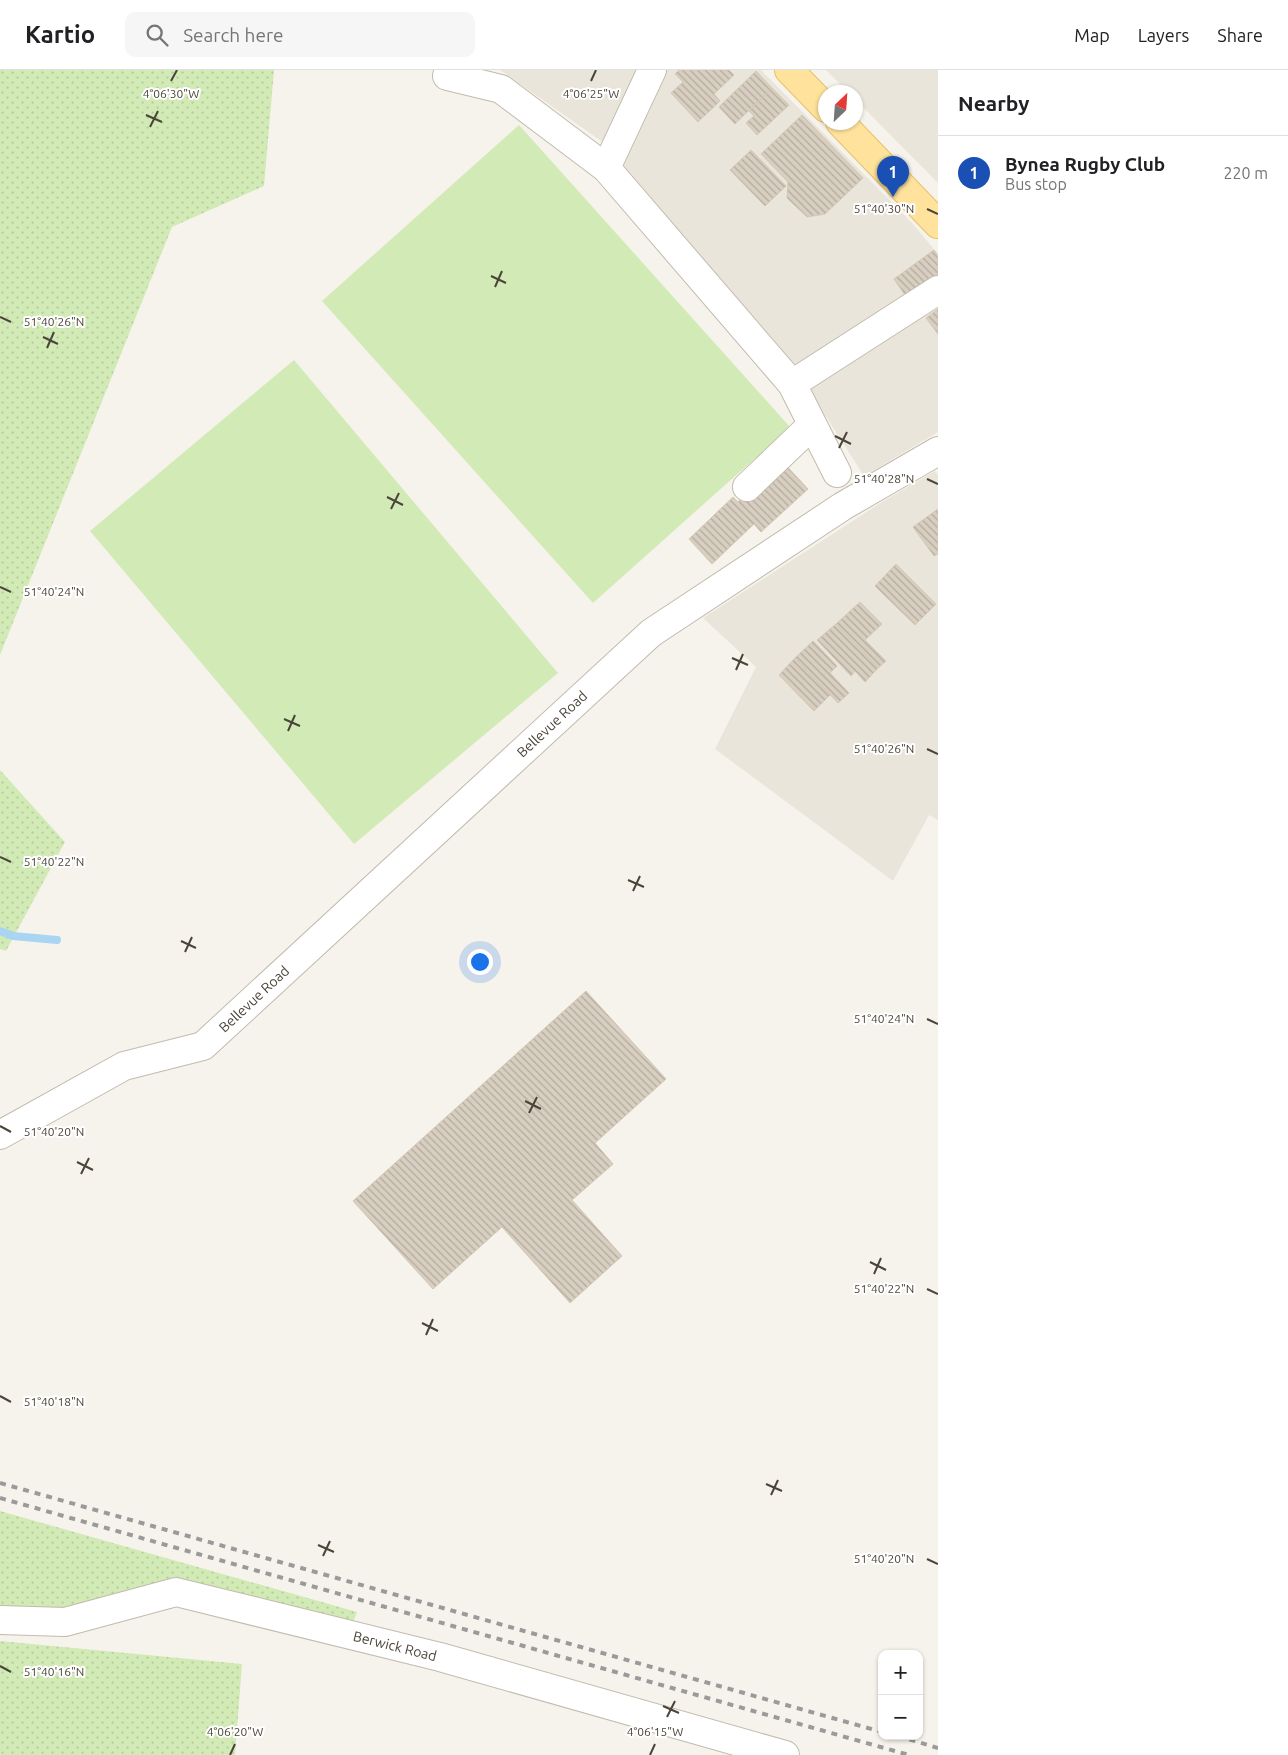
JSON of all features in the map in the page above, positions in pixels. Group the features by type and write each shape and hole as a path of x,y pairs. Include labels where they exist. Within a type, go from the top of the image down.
{"main road":[{"path":"789,70 818,100"},
{"path":"848,130 938,224"}],"street":[{"path":"606,168 652,70"},
{"path":"447,76 502,90 606,168 792,384 837,473"},
{"path":"792,384 938,290"},
{"path":"747,487 812,425"},
{"name":"Bellevue Road","path":"0,1135 124,1066 203,1046 651,633 843,506 938,451"},
{"name":"Berwick Road","path":"0,1620 65,1622 176,1592 440,1657 785,1755"}],"shaded area":[{"path":"500,70 761,70 818,128 818,130 820,130 913,224 938,254 938,432 864,476 827,418 604,143"},
{"path":"826,70 938,70 938,183 863,107 863,85 841,85"},
{"path":"935,471 938,475 938,820 929,815 893,881 715,749 756,667 703,618 882,502"}],"green space":[{"path":"0,70 274,70 264,186 172,227 0,655"},
{"path":"519,125 790,427 593,603 322,301"},
{"path":"294,360 558,673 354,844 90,531"},
{"path":"0,770 65,842 6,951 0,949"},
{"path":"0,1511 357,1612 350,1631 177,1583 64,1612 0,1611"},
{"path":"0,1641 242,1664 235,1755 0,1755"}],"building":[{"path":"679,70 729,70 734,75 714,94 720,101 698,122 671,93 683,82 675,74"},
{"path":"756,71 772,88 735,124 719,107"},
{"path":"772,88 789,105 757,135 746,123 754,116 749,111"},
{"path":"802,115 863,178 825,214 807,217 787,198 788,182 761,154"},
{"path":"751,150 786,186 765,206 730,170"},
{"path":"934,250 938,256 938,276 907,298 894,279"},
{"path":"938,309 938,334 926,318"},
{"path":"782,461 808,489 761,532 754,524 712,564 689,539 733,497 738,502"},
{"path":"938,509 938,554 934,556 913,527"},
{"path":"896,564 936,604 915,625 875,586"},
{"path":"860,602 882,624 865,640 886,661 878,668 836,624"},
{"path":"836,624 878,668 865,682 855,671 851,676 817,640"},
{"path":"813,641 837,666 830,673 849,693 838,703 795,658"},
{"path":"795,658 830,695 814,711 779,675"},
{"path":"586,991 666,1079 595,1143 613,1164 572,1200 622,1256 570,1303 502,1227 433,1289 353,1201"}],"waterway":[{"path":"0,931 13,936 57,940"}],"railway":[{"path":"0,1483 878,1731"},
{"path":"0,1498 909,1755"},
{"path":"911,1740 938,1748"}],"place":[{"name":"Bynea Rugby Club","path":"893,197"}]}
